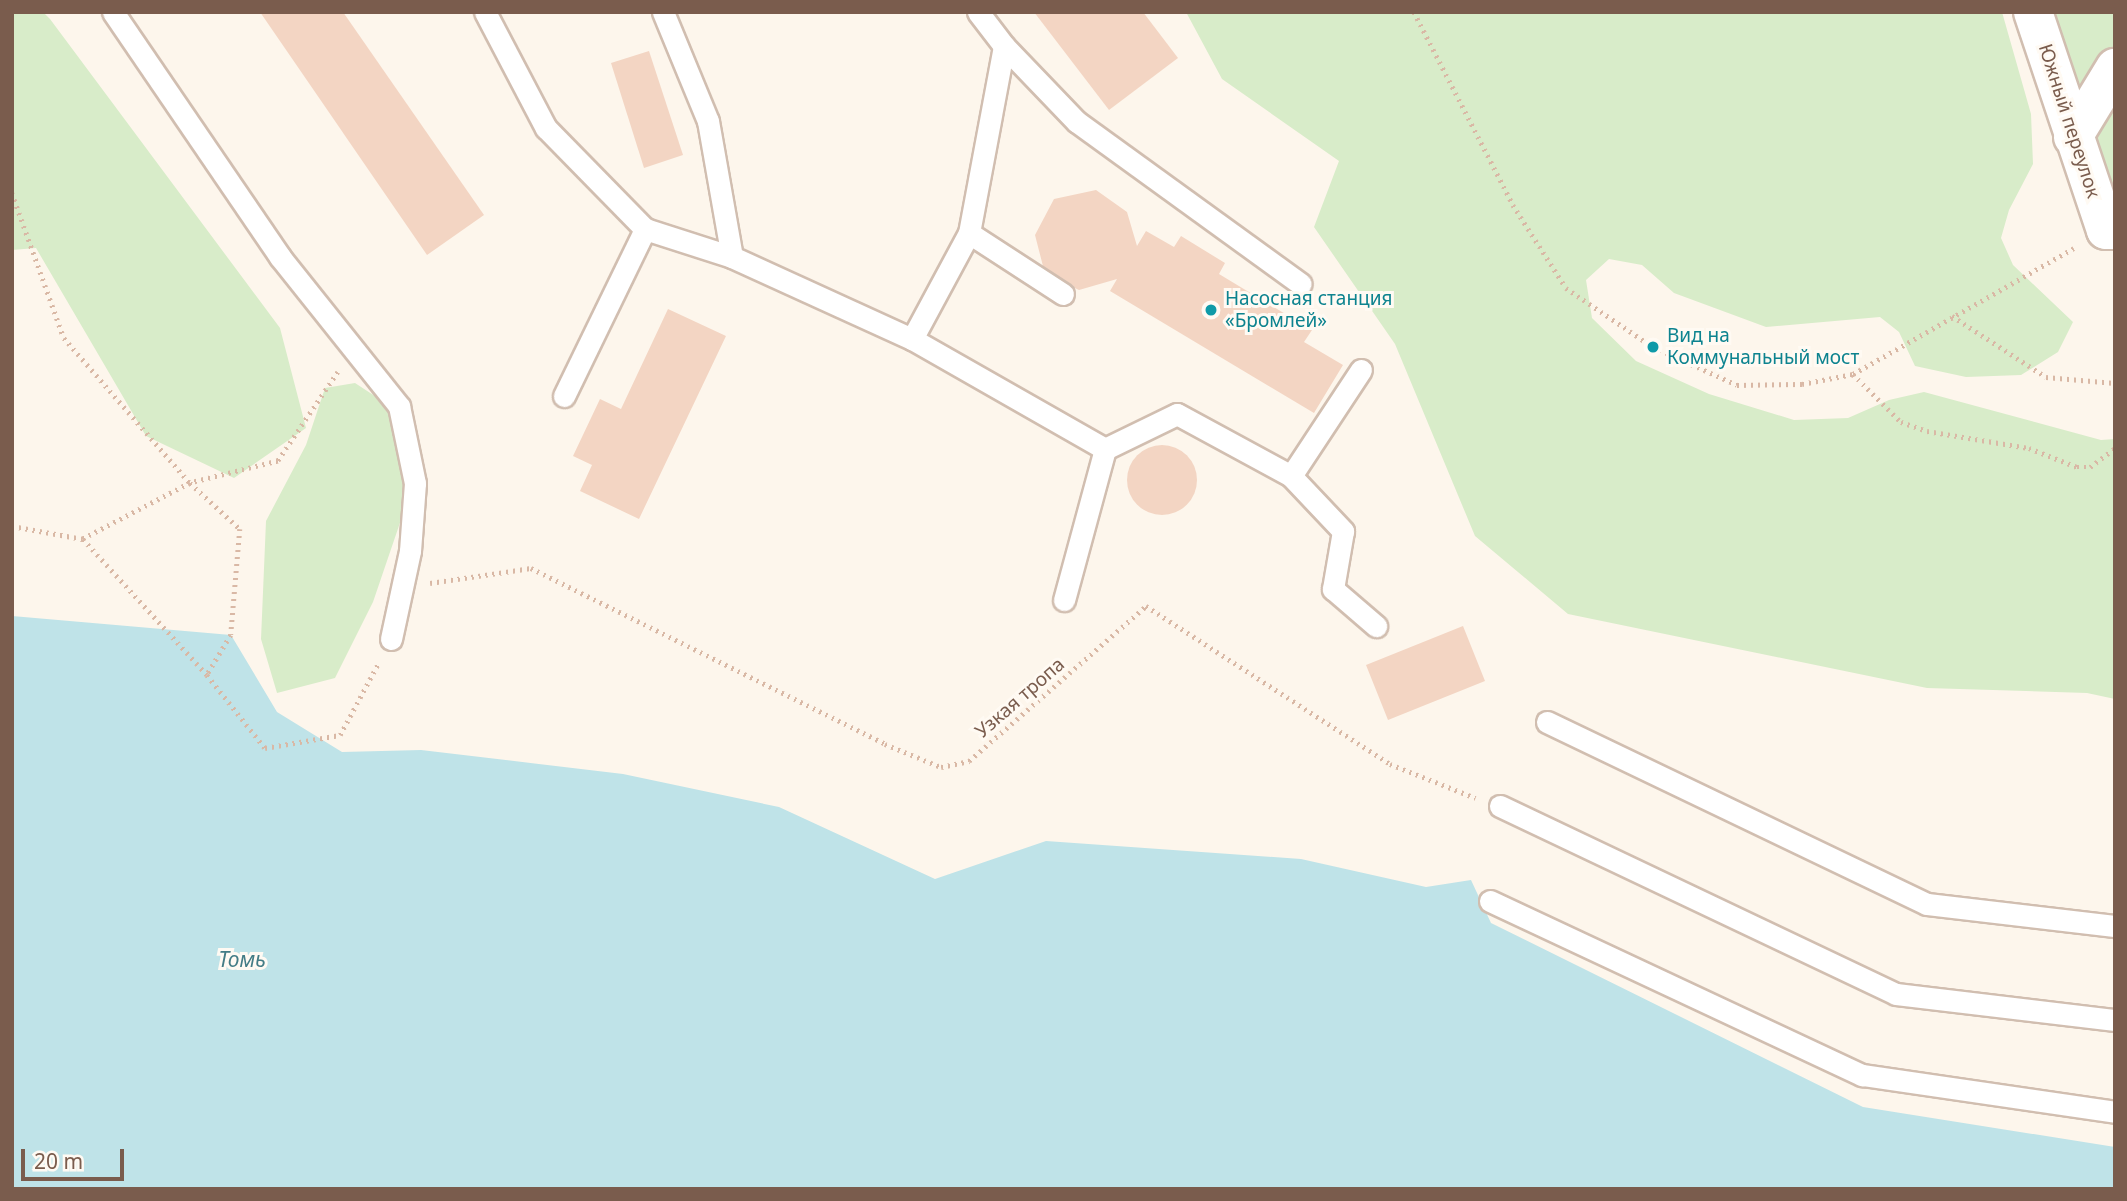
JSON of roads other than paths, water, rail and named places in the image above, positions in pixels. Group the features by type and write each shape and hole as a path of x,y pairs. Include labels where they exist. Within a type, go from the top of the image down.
{"street":[{"name":"Южный переулок","path":"2033,12 2073,138 2110,230"},
{"path":"2073,138 2115,68"}],"lane":[{"path":"113,12 281,257 399,405 415,483 402,587 391,639"},
{"path":"485,12 546,128 645,229 732,257 912,339 1105,449"},
{"path":"663,12 708,121 732,257"},
{"path":"978,12 1004,46 1077,122 1301,284"},
{"path":"912,339 969,233 1004,46"},
{"path":"564,396 645,229"},
{"path":"969,233 1063,294"},
{"path":"1291,476 1361,370"},
{"path":"1065,600 1105,449 1177,414 1291,476 1343,531 1333,589 1376,626"},
{"path":"1548,722 1927,904 2115,926"},
{"path":"1500,806 1896,994 2115,1020"},
{"path":"1490,901 1863,1075 2115,1112"}],"water":[{"name":"Томь","path":"12,616 231,635 277,712 342,752 421,750 623,774 779,807 935,879 1046,841 1301,859 1426,887 1471,880 1491,923 1863,1107 2115,1147 2115,1189 12,1189"}],"place":[{"name":"Насосная станция «Бромлей»","path":"1211,310"},
{"name":"Вид на Коммунальный мост","path":"1653,347"}]}
